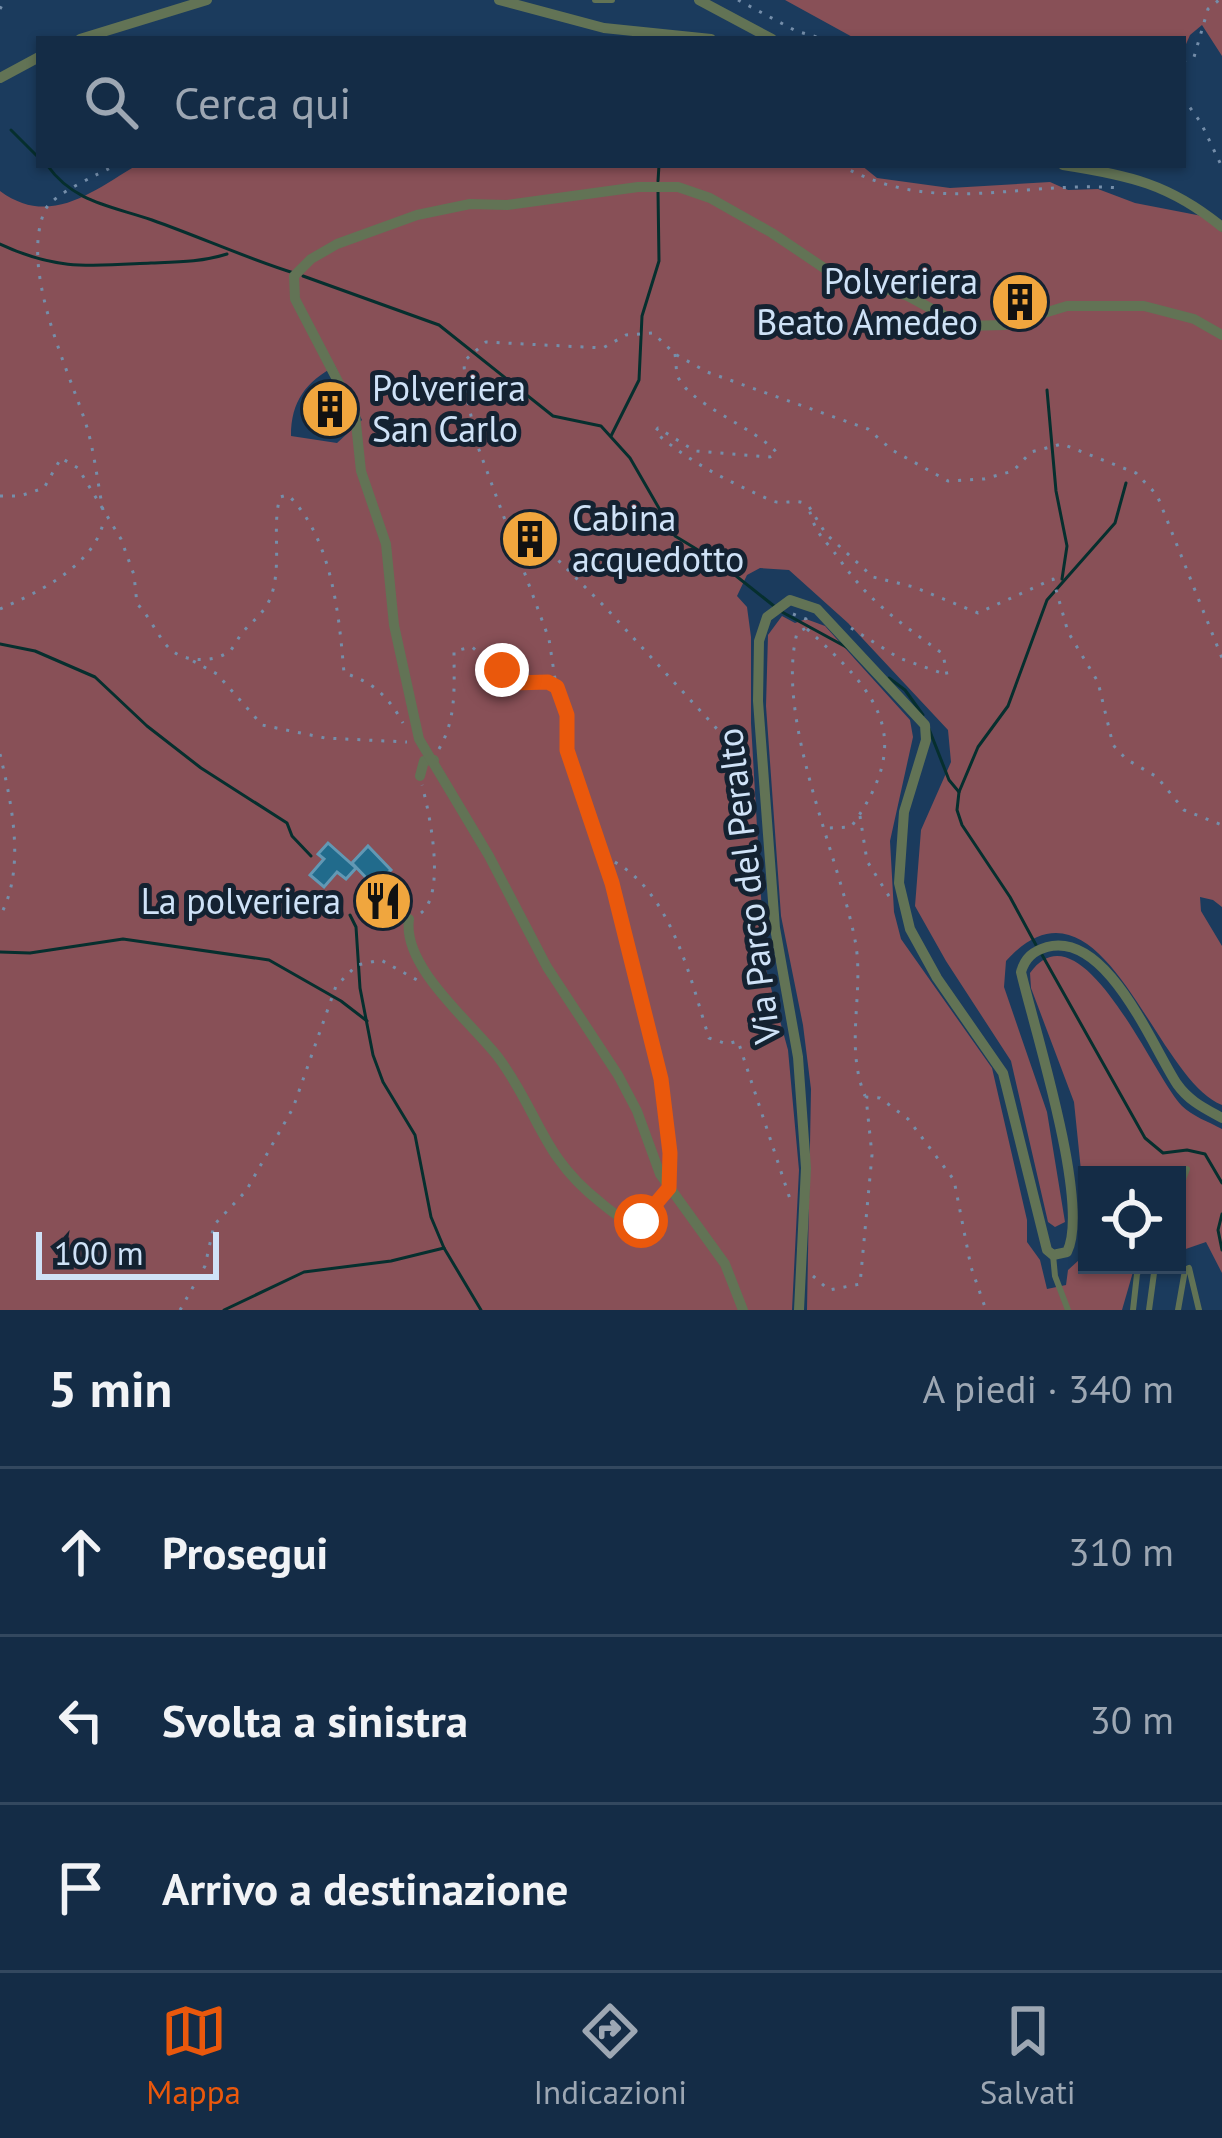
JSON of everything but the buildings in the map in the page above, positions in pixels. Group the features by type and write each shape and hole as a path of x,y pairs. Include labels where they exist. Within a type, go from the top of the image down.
{"street":[{"path":"90,36 207,0"},
{"path":"499,0 604,28 682,36"},
{"path":"699,0 766,36"},
{"path":"0,78 36,59"},
{"path":"1079,168 1166,188 1222,226"},
{"path":"743,1310 725,1264 669,1188 618,1075 548,967 419,739 404,677 386,544 361,471 355,414 296,299 294,276 310,259 338,244 417,215 470,203 508,205 638,187 678,188 710,198 752,221 830,272 908,296 963,326 1005,325 1066,306 1144,306 1194,320 1222,335"},
{"path":"780,605 801,601 817,609 926,725 926,740 904,812 899,883 910,929 937,978 1003,1073 1042,1239 1053,1255 1066,1252 1072,1242 1067,1165 1021,972 1023,963 1039,950 1059,945 1078,951 1124,994 1190,1100 1222,1118"},
{"name":"Via Parco del Peralto","path":"780,605 767,617 760,641 758,701 776,928 798,1058 806,1168 799,1310"},
{"path":"419,776 424,761 434,760"},
{"path":"409,919 417,958 529,1098 561,1167 629,1221 641,1221 669,1188"}],"lane":[{"path":"595,0 612,0"},
{"path":"1053,1255 1068,1310"},
{"path":"1178,1310 1187,1268 1198,1310"},
{"path":"1133,1310 1136,1274"},
{"path":"1149,1310 1154,1274"}],"path":[{"path":"0,9 5,0"},
{"path":"738,0 814,36"},
{"path":"1186,60 1195,57 1207,12 1220,0"},
{"path":"1186,102 1222,167"},
{"path":"0,609 49,584 88,553 102,532 104,517 86,423 54,337 37,261 46,209 55,199 111,168"},
{"path":"845,168 896,188 963,197 1072,184 1098,186"},
{"path":"669,1188 661,1079 624,926 567,750 567,715 549,639 478,447 464,362 486,342 603,348 626,335 652,333 675,354 707,372 868,429 892,450 948,481 1013,471 1031,452 1062,444 1136,473 1157,495 1222,658"},
{"path":"675,354 681,382 705,405 778,453 770,458 702,452 658,428 656,432 727,483 754,490 773,502 797,499 808,505 826,534 872,577 914,587 978,613 1053,580 1068,632 1098,682 1113,745 1156,777 1184,810 1222,825"},
{"path":"0,496 44,488 61,458 78,468 121,539 134,575 137,604 172,652 217,674 262,724 325,738 412,742"},
{"path":"192,660 232,650 240,635 261,618 274,590 280,543 278,504 287,494 302,509 336,591 344,673 368,681 386,698"},
{"path":"808,505 822,544 838,558 847,575 874,602 943,654 947,675 899,658 845,624"},
{"path":"510,525 527,529 604,606 764,781"},
{"path":"780,605 806,619 806,628 853,670 878,706 886,747 870,801 851,827 825,828"},
{"path":"801,1274 816,1277 830,1291 860,1284 872,1155 855,1052 856,943 807,766 794,690 792,654 797,634 806,628"},
{"path":"434,760 453,712 454,651 472,647 513,683 548,682 557,687"},
{"path":"0,754 15,868 10,897 0,916"},
{"path":"409,919 426,911 434,895 427,804 419,776"},
{"path":"860,816 867,861 888,896"},
{"path":"602,857 637,878 663,916 686,965 710,1038 727,1044 738,1041 794,1209"},
{"path":"180,1310 205,1267 214,1225 246,1191 293,1108 336,986 357,965 381,961 436,986"},
{"path":"866,1097 880,1098 908,1119 954,1180 970,1267 986,1310"}],"shaded area":[{"path":"785,0 1222,0 1222,56 1202,25 1186,44 1186,36 851,36"},
{"path":"132,168 865,168 877,178 950,188 1050,182 1068,190 1098,189 1135,203 1202,216 1222,232 1222,907 1200,897 1201,911 1222,946 1222,1105 1197,1087 1099,954 1071,936 1040,936 1006,961 1004,987 1047,1112 1065,1222 1055,1227 1048,1222 1011,1061 915,906 921,830 951,762 948,730 848,623 789,570 760,568 747,575 737,596 747,607 751,637 751,723 765,966 788,1050 799,1170 792,1310 0,1310 0,191 36,206 54,206 88,194","holes":["335,366 362,420 337,443 291,436 302,394"]},
{"path":"782,616 795,623 806,619 825,626 910,720 913,737 890,841 894,912 901,939 992,1068 1027,1220 1027,1242 1040,1260 1047,1289 1066,1285 1068,1270 1078,1261 1078,1274 1132,1274 1122,1310 807,1310 811,1089 781,916 766,706 768,635"},
{"path":"1050,957 1071,959 1093,976 1182,1106 1222,1129 1222,1273 1206,1242 1186,1249 1186,1166 1081,1166 1074,1102 1031,988 1030,973"}],"waterway":[{"path":"11,130 36,155"},
{"path":"50,168 69,188 95,202 294,273"},
{"path":"658,181 659,168"},
{"path":"611,436 639,380 642,316 659,261 658,191"},
{"path":"0,244 39,259 74,265 180,262 227,254"},
{"path":"303,276 439,325 553,416 601,426 630,458 675,536 721,564 774,606"},
{"path":"1047,390 1056,491 1067,546 1062,579"},
{"path":"1036,945 962,825 957,810 959,792 978,747 1008,706 1047,600 1115,523 1126,483"},
{"path":"782,612 848,648"},
{"path":"0,644 35,651 95,677 201,768 287,823 292,836 311,856"},
{"path":"889,678 905,690 923,715"},
{"path":"929,729 949,780 959,792"},
{"path":"350,915 356,927 360,988 373,1055 383,1082 415,1135 431,1217 444,1248 481,1310"},
{"path":"0,952 30,953 123,939 269,960 367,1021"},
{"path":"1041,953 1145,1138 1163,1153 1205,1154 1222,1183"},
{"path":"1222,1214 1218,1230 1222,1250"},
{"path":"224,1310 304,1272 391,1261 444,1248"}],"place":[{"name":"Polveriera Beato Amedeo","path":"1020,302"},
{"name":"Polveriera San Carlo","path":"330,409"},
{"name":"Cabina acquedotto","path":"530,539"},
{"name":"La polveriera","path":"383,901"}],"route":[{"path":"502,670 513,683 548,682 557,687 567,715 567,750 624,926 661,1079 670,1153 669,1188 641,1221"}]}
